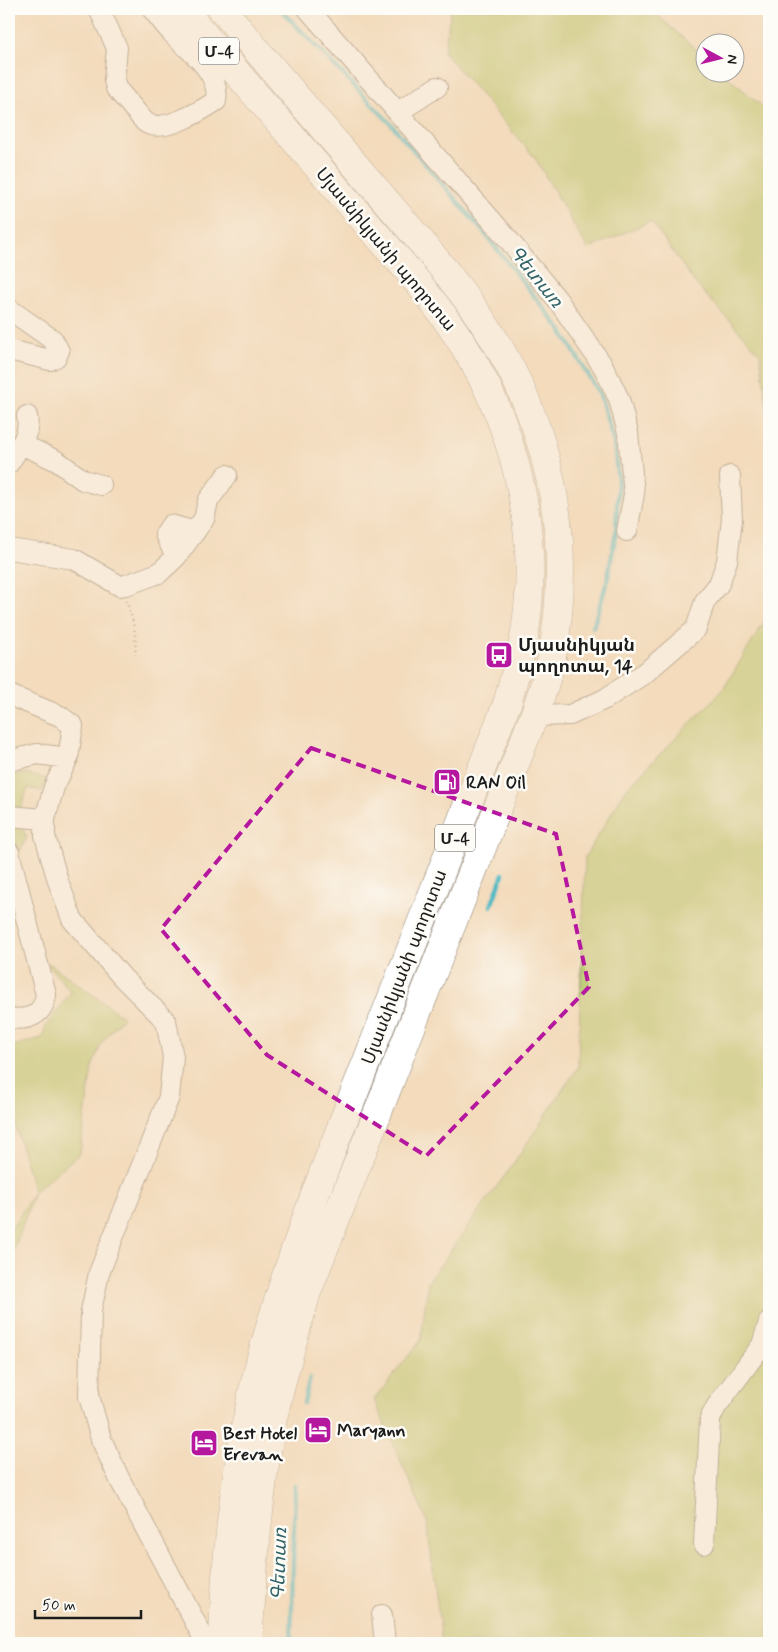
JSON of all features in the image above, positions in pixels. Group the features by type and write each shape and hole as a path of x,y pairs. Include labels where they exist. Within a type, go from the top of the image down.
{"highway":[{"name":"Մյասնիկյանի պողոտա","path":"182,9 422,287 466,348 484,381 515,466 525,511 530,558 524,637 508,701 314,1194 280,1294 261,1359 246,1422 237,1486 228,1557 223,1643"},
{"name":"Մյասնիկյանի պողոտա","path":"222,9 459,289 496,342 524,397 546,457 555,498 561,559 559,613 551,659 534,716 307,1292 285,1366 271,1428 252,1577 248,1643"}],"street":[{"path":"99,9 118,48 114,80 116,88 145,122 159,128 188,117 209,106 216,101 218,92 216,84 202,62 171,33 152,9"},
{"path":"308,9 514,245 557,300 603,366 619,399 628,433 634,494 627,531"},
{"path":"398,112 437,87"},
{"path":"9,309 53,340 59,351 56,357 50,360 9,350"},
{"path":"9,464 29,426 28,416"},
{"path":"21,444 57,461 83,480 101,484"},
{"path":"9,549 74,559 120,586 159,573 176,557 195,532 204,519 208,501 227,475"},
{"path":"534,716 570,715 605,699 645,673 696,629 705,601 719,584 727,561 732,519 730,476"},
{"path":"9,695 60,716 73,726 68,758 54,787 45,819 45,836 58,881 72,919 122,977 166,1021 173,1057 169,1097 99,1273 91,1311 89,1396 101,1439 120,1480 203,1637 210,1643"},
{"path":"9,760 38,754 68,758"},
{"path":"9,816 45,819"},
{"path":"9,852 46,995 45,1003 34,1015 20,1020 9,1018"},
{"path":"704,1544 710,1419 716,1406 762,1345 769,1322"},
{"path":"382,1615 385,1643"}],"path":[{"path":"120,586 133,618 132,628 136,644 135,655"}],"highlighted area":[{"path":"311,748 556,834 589,987 426,1156 267,1055 161,929"}],"green space":[{"path":"451,9 650,9 696,49 696,82 734,82 769,112 769,420 760,354 695,283 651,221 588,249 535,158 444,52"},
{"path":"769,614 769,1643 442,1643 427,1521 374,1400 421,1340 428,1282 513,1164 578,1067 585,857 626,789 722,691"},
{"path":"23,773 47,779 42,791 28,788 21,808 9,807 9,777"},
{"path":"9,823 21,827 27,837 20,852 9,841"},
{"path":"49,963 123,1017 102,1042 92,1067 80,1153 34,1192 9,1103 9,1047 42,1038 46,1026 71,992 49,966"},
{"path":"34,1192 14,1250 9,1255 9,1233"}],"waterway":[{"name":"Գետառ","path":"280,9 391,124 486,235 561,330 600,395 614,443 618,482 616,532 607,582 593,627"},
{"name":"Գետառ","path":"491,906 503,874"},
{"name":"Գետառ","path":"304,1403 310,1378"},
{"name":"Գետառ","path":"291,1643 295,1485"}],"place":[{"name":"Մյասնիկյան պողոտա, 14","path":"499,655"},
{"name":"RAN Oil","path":"447,782"},
{"name":"Maryann","path":"318,1430"},
{"name":"Best Hotel Erevan","path":"204,1443"}]}
